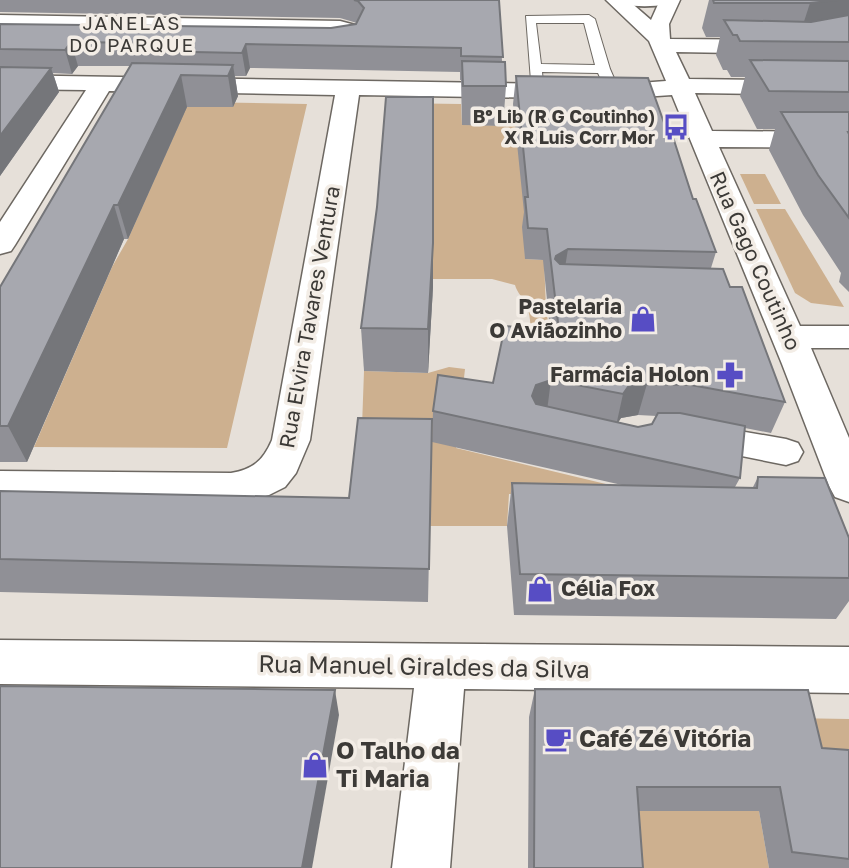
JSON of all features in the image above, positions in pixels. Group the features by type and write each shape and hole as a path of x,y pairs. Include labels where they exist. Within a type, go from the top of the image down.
{"street":[{"name":"Rua Gago Coutinho","path":"616,0 661,42 703,139 761,293 794,351 849,486"},
{"path":"630,0 659,0"},
{"path":"670,0 659,24 661,42 799,47 849,40"},
{"path":"0,21 132,32 333,43 349,40 352,30"},
{"path":"0,38 132,32"},
{"path":"0,82 348,89 537,80 613,92 733,87 849,88"},
{"path":"0,245 101,85"},
{"name":"Rua Elvira Tavares Ventura","path":"0,487 231,489 272,477 285,460 292,440 348,89"},
{"path":"703,139 849,140"},
{"path":"794,351 849,337"},
{"path":"794,351 849,363"},
{"path":"670,430 786,452"},
{"name":"Rua Manuel Giraldes da Silva","path":"0,662 849,670"},
{"path":"421,868 441,667"}],"lane":[{"path":"603,69 537,80 530,19 589,19 603,69 613,92"}],"shaded area":[{"path":"136,101 307,104 227,448 34,447 112,267 128,239 180,122"},
{"path":"390,103 461,104 462,125 650,127 524,214 525,259 544,260 546,308 553,357 531,360 528,310 515,285 492,279 432,279"},
{"path":"740,174 765,174 781,204 754,204"},
{"path":"756,209 785,209 844,307 811,303 795,293"},
{"path":"449,367 465,369 456,448 660,497 509,494 507,526 430,526 432,455 361,454 364,371 428,373"},
{"path":"788,718 849,719 849,777"},
{"path":"625,811 759,811 769,868 628,868"}],"building":[{"path":"354,0 499,0 503,57 461,56 461,48 246,44 242,53 145,51 150,43 71,42 65,50 0,49 0,24 331,28 356,24 364,8"},
{"path":"713,0 838,0 810,3 714,3"},
{"path":"849,15 849,42 740,41 724,20 811,22"},
{"path":"750,60 849,61 849,92 769,91"},
{"path":"462,61 505,62 506,86 463,86"},
{"path":"132,63 233,65 228,76 181,75 118,205 114,205 8,426 0,426 0,287"},
{"path":"0,67 51,68 0,136"},
{"path":"516,76 648,78 667,131 671,131 693,199 696,199 716,252 568,249 555,259 560,264 723,269 730,287 742,287 785,402 691,385 647,384 628,387 623,394 551,380 536,385 532,396 536,404 638,427 652,424 658,413 680,413 745,426 740,478 433,411 438,375 493,383 505,326 559,331 547,229 528,228 525,197 528,197"},
{"path":"386,97 433,97 433,243 428,329 361,328 377,207"},
{"path":"781,112 849,112 849,218 818,175"},
{"path":"358,418 432,419 429,569 0,559 0,491 349,498"},
{"path":"758,477 825,478 849,538 849,578 520,574 512,483 757,488"},
{"path":"0,686 335,690 302,868 0,868"},
{"path":"535,689 808,690 822,748 849,750 849,859 792,852 780,787 637,787 643,868 534,868"}],"place":[{"name":"Bº Lib (R G Coutinho) X R Luis Corr Mor","path":"676,127"},
{"name":"Pastelaria O Aviãozinho","path":"643,319"},
{"name":"Farmácia Holon","path":"730,375"},
{"name":"Célia Fox","path":"540,589"},
{"name":"Café Zé Vitória","path":"558,739"},
{"name":"O Talho da Ti Maria","path":"315,765"}],"district":[{"name":"JANELAS DO PARQUE","path":"132,34"}]}
